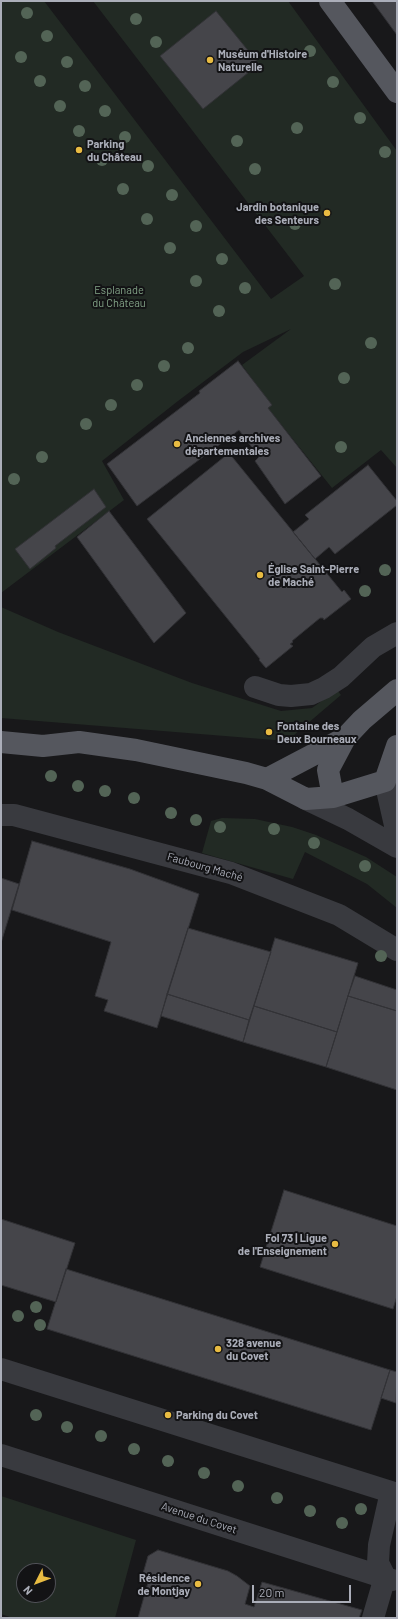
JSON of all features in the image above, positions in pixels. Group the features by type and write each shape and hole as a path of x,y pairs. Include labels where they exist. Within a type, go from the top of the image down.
{"main road":[{"path":"330,1 397,92"},
{"path":"333,797 328,770 345,738 362,720 397,690"},
{"path":"267,779 345,738"},
{"path":"1,742 43,746 79,742 136,750 246,773 267,779 306,799 333,797 385,781 397,746"}],"street":[{"path":"254,687 279,695 292,696 311,694 341,677 373,647 397,633"},
{"path":"385,781 397,834"},
{"path":"333,797 348,819"},
{"path":"306,799 348,819 397,847"},
{"name":"Faubourg Maché","path":"1,815 14,815 231,873 339,915 397,950"},
{"path":"1,1368 394,1494 379,1545 378,1563 391,1579 373,1618"},
{"name":"Avenue du Covet","path":"1,1455 391,1579"}],"green space":[{"name":"Esplanade du Château","path":"1,1 44,1 271,299 304,276 93,1 288,1 397,151 397,468 381,450 332,488 268,408 271,405 242,365 291,329 243,352 102,461 124,500 1,593"},
{"path":"1,607 58,632 192,683 281,711 312,708 337,690 341,695 287,741 1,718"},
{"path":"222,818 255,819 292,827 316,835 366,857 397,877 397,908 367,884 305,852 293,879 202,853 211,821"},
{"path":"1,1496 136,1540 115,1618 13,1618 1,1614"}],"building":[{"path":"372,1 397,1 397,35"},
{"name":"Muséum d'Histoire Naturelle","path":"216,11 259,64 203,109 160,56"},
{"name":"Anciennes archives départementales","path":"238,361 272,405 268,408 321,476 285,504 255,461 259,457 239,430 137,506 107,464 200,393 199,391"},
{"name":"Église Saint-Pierre de Maché","path":"229,453 342,592 344,590 351,599 324,620 323,618 320,618 292,641 293,642 290,644 293,646 266,668 147,519"},
{"path":"368,465 397,501 397,505 335,554 329,547 315,559 293,532 309,519 305,515"},
{"path":"94,489 106,507 55,546 56,548 30,569 15,549"},
{"path":"109,511 186,613 154,643 77,537"},
{"path":"32,841 130,869 199,894 157,1028 104,1011 108,1000 95,996 111,942 12,910"},
{"path":"1,878 19,884 1,943"},
{"path":"188,928 271,952 249,1020 167,994"},
{"path":"275,938 358,963 337,1032 254,1006"},
{"path":"355,976 397,990 397,1011 348,996"},
{"path":"167,994 249,1020 243,1042 161,1016"},
{"path":"348,996 397,1011 397,1090 326,1067"},
{"path":"254,1006 337,1032 326,1067 243,1042"},
{"path":"284,1190 397,1226 397,1296 393,1309 260,1267"},
{"path":"1,1219 75,1243 56,1302 1,1285"},
{"name":"328 avenue du Covet","path":"66,1269 390,1370 371,1430 47,1329"},
{"path":"390,1370 397,1372 396,1403 381,1398"},
{"name":"Résidence de Montjay","path":"158,1550 228,1571 237,1576 250,1586 245,1604 254,1607 262,1582 362,1610 359,1618 138,1618 149,1579 142,1577 148,1556"}],"place":[{"name":"Muséum d'Histoire Naturelle","path":"210,60"},
{"name":"Parking du Château","path":"79,150"},
{"name":"Jardin botanique des Senteurs","path":"327,213"},
{"name":"Anciennes archives départementales","path":"177,444"},
{"name":"Église Saint-Pierre de Maché","path":"260,575"},
{"name":"Fontaine des Deux Bourneaux","path":"269,732"},
{"name":"Fol 73 | Ligue de l'Enseignement","path":"335,1244"},
{"name":"328 avenue du Covet","path":"218,1349"},
{"name":"Parking du Covet","path":"168,1415"},
{"name":"Résidence de Montjay","path":"198,1584"}]}
